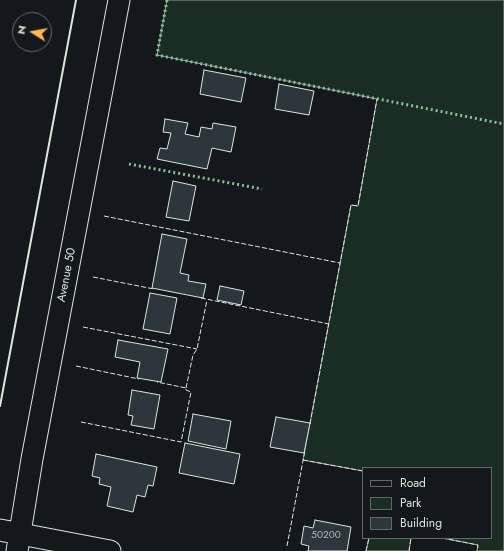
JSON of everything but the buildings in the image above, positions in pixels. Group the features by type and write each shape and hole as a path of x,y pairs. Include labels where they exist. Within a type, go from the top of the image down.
{"main road":[{"name":"Avenue 50","path":"19,542 32,459 119,0"},
{"path":"0,530 19,542 110,551"}],"green space":[{"path":"167,0 504,0 504,551 477,551 478,545 447,539 492,539 492,467 362,467 362,471 303,460 351,205 358,206 377,99 157,55"},
{"path":"369,539 411,539 409,551 366,551"}],"hedge":[{"path":"167,0 157,55 504,124"},
{"path":"129,164 262,189"}],"fence":[{"path":"310,424 351,205 358,206 377,99"},
{"path":"104,216 340,263"},
{"path":"93,277 154,289"},
{"path":"201,298 329,324"},
{"path":"186,388 193,355 197,349 207,300"},
{"path":"83,327 197,349"},
{"path":"76,366 139,379"},
{"path":"81,422 181,442 191,392 186,390 186,388 157,382"},
{"path":"287,546 305,450"},
{"path":"303,460 362,471"},
{"path":"366,551 369,539"},
{"path":"409,551 411,539"},
{"path":"447,539 478,545 477,551"}],"wall":[{"path":"0,406 76,0"}]}
